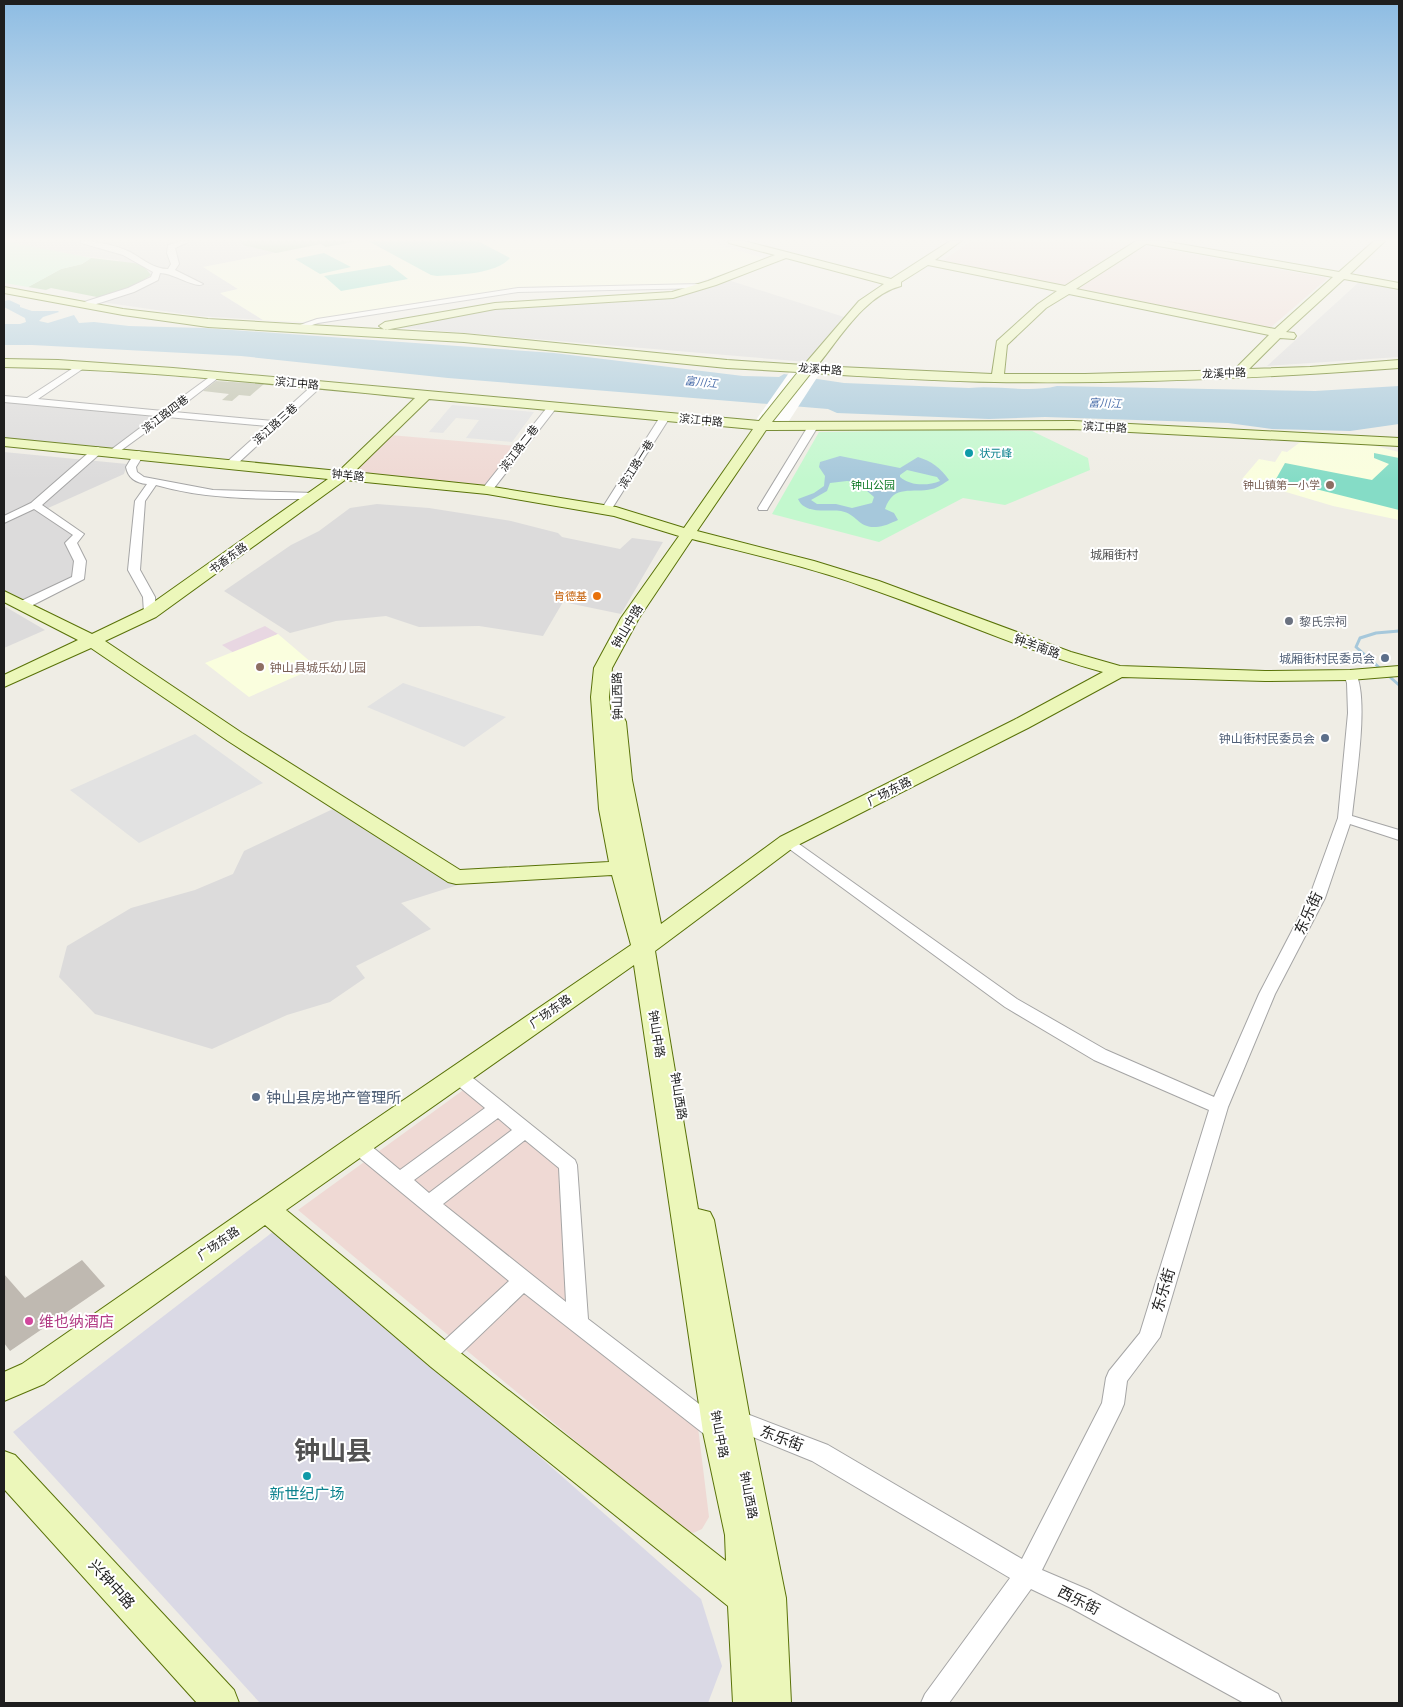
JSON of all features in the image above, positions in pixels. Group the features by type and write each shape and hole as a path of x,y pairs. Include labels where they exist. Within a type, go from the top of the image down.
{"main road":[{"name":"龙溪中路","path":"190,321 372,331"},
{"name":"龙溪中路","path":"221,321 464,338 727,364 812,367 907,375 997,377 1310,371 1399,363"},
{"path":"372,331 407,321"},
{"name":"钟山西路","path":"773,1703 757,1598 726,1426 622,780 614,696 616,667 654,599 694,535 749,473 773,421 812,367 850,321"},
{"path":"997,377 1001,344 1026,321"},
{"path":"1218,321 1284,334"},
{"path":"1248,371 1298,321"},
{"name":"滨江中路","path":"4,363 81,366 215,376 665,417 773,421 812,428 1073,425 1399,442"},
{"name":"书香东路","path":"4,682 150,613 343,475 426,395"},
{"name":"钟羊路","path":"4,442 116,451 486,490 606,510 694,535"},
{"name":"钟羊南路","path":"694,535 808,564 873,584 1065,656 1118,671 1265,676 1399,672"},
{"name":"钟山中路","path":"648,944 621,868 609,807 600,697 603,668 630,618 694,535"},
{"path":"4,596 93,641 235,738 456,877 621,868"},
{"name":"广场东路","path":"4,1387 33,1374 457,1075 648,944 755,864 788,842 1022,724 1118,671"},
{"path":"266,1209 442,1357 757,1598 750,1703"},
{"name":"兴钟中路","path":"4,1466 221,1703"}],"street":[{"path":"301,326 319,321"},
{"path":"29,401 81,366"},
{"name":"滨江路四巷","path":"116,451 215,376"},
{"name":"滨江路三巷","path":"232,463 318,385"},
{"path":"4,399 276,424"},
{"name":"滨江路二巷","path":"486,490 552,407"},
{"name":"滨江路一巷","path":"606,510 665,417"},
{"path":"763,508 812,428"},
{"path":"4,520 35,505 98,450"},
{"path":"139,454 131,468 132,474 141,480 214,493 314,496"},
{"path":"150,613 149,597 134,570 140,501 154,481"},
{"path":"23,606 78,580 80,561 71,543 79,534 35,505"},
{"name":"东乐街","path":"357,1145 578,1324 726,1426 820,1452 1027,1575 1113,1404 1116,1378 1148,1337 1219,1107 1268,994 1317,898 1345,818 1355,713 1353,683 1350,674"},
{"path":"1345,818 1399,835"},
{"path":"788,842 1011,1003 1100,1055 1219,1107"},
{"path":"457,1075 568,1165 578,1324"},
{"path":"400,1180 499,1108"},
{"path":"429,1204 525,1130"},
{"path":"442,1357 523,1281"},
{"path":"934,1703 1027,1575"},
{"name":"西乐街","path":"1027,1575 1080,1599 1268,1703"}],"shaded area":[{"path":"276,321 311,321 303,322"},
{"path":"431,321 841,321 807,362 394,327"},
{"path":"1234,321 1279,321 1270,328"},
{"path":"1317,321 1399,321 1399,357 1267,366"},
{"path":"216,381 264,384 250,396 239,395 232,401 222,400 229,394 203,391"},
{"path":"4,400 162,414 116,448 4,438"},
{"path":"452,405 534,412 512,442 466,438 479,420 456,418 443,433 429,432"},
{"path":"390,435 517,446 486,485 350,472"},
{"name":"钟山镇第一小学","path":"1299,443 1371,445 1399,452 1399,520 1333,506 1242,479 1259,459 1275,462 1282,451 1287,452"},
{"path":"4,452 127,464 124,474 46,509 74,526 82,534 77,542 80,580 72,586 30,605 4,591"},
{"path":"377,504 429,508 511,521 558,533 562,537 620,549 632,538 663,542 621,614 563,602 543,636 479,626 419,627 386,616 336,621 290,633 224,591 291,545 319,531 350,508"},
{"path":"4,606 45,630 4,648"},
{"path":"265,626 278,634 234,653 222,645"},
{"name":"钟山县城乐幼儿园","path":"278,634 312,663 308,671 249,697 205,663"},
{"path":"403,683 506,717 464,747 367,707"},
{"path":"195,734 263,783 139,843 70,790"},
{"path":"333,809 458,885 401,903 431,929 356,966 365,978 330,1002 287,1015 212,1049 95,1014 59,977 67,946 131,908 195,890 233,874 244,851"},
{"path":"473,1083 574,1163 583,1322 696,1411 709,1517 702,1529 693,1533 680,1528 298,1210"},
{"name":"新世纪广场","path":"274,1231 473,1398 701,1599 722,1666 708,1703 260,1703 13,1432"}],"green space":[{"name":"钟山公园","path":"1032,431 1088,458 1090,470 1005,505 963,498 879,542 772,514 819,432"},
{"path":"1374,453 1399,458 1399,510 1276,479 1285,463 1372,480 1389,464 1374,458"}],"water":[{"name":"富川江","path":"39,321 48,323 56,321 78,321 79,323 94,322 129,326 204,328 554,353 743,376 779,377 784,374 844,383 1024,389 1057,386 1315,391 1399,386 1399,424 1350,431 1272,429 1228,423 1045,417 989,419 837,413 828,409 448,378 241,356 4,345 4,324"},
{"path":"840,456 900,468 918,457 935,466 949,480 939,487 904,491 893,496 885,509 894,513 898,520 887,525 870,527 841,511 811,509 801,504 798,499 814,493 824,486 825,476 819,467 820,462","holes":["907,470 937,477 940,481 930,484 914,484 900,477","847,481 865,483 867,491 874,497 872,503 852,508 836,504 817,504 811,500 827,491 830,483"]}],"pier":[{"path":"791,370 820,373 787,424 756,420"}],"building":[{"name":"维也纳酒店","path":"82,1260 105,1286 10,1351 4,1343 4,1274 25,1298"}],"waterway":[{"path":"1399,631 1376,633 1360,638 1356,647 1399,685"}],"place":[{"name":"状元峰","path":"969,453"},
{"name":"钟山镇第一小学","path":"1330,485"},
{"name":"肯德基","path":"597,596"},
{"name":"黎氏宗祠","path":"1289,621"},
{"name":"城厢街村民委员会","path":"1385,658"},
{"name":"钟山县城乐幼儿园","path":"260,667"},
{"name":"钟山街村民委员会","path":"1325,738"},
{"name":"钟山县房地产管理所","path":"256,1097"},
{"name":"维也纳酒店","path":"29,1321"},
{"name":"新世纪广场","path":"307,1476"}],"district":[{"name":"城厢街村","path":"1114,554"},
{"name":"钟山县","path":"333,1451"}]}
